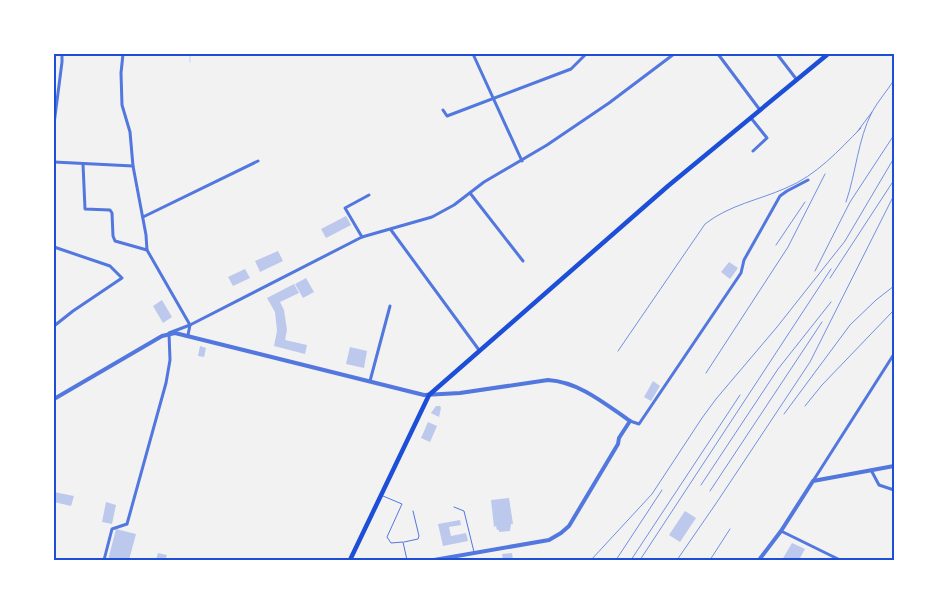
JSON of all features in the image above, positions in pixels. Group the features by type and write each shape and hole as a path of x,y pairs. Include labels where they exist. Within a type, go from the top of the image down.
{"main road":[{"path":"350,560 429,395 668,186 828,54"}],"street":[{"path":"54,124 62,54"},
{"path":"123,54 121,73 122,105 130,132 133,166 147,250 190,325 188,335"},
{"path":"473,54 522,161"},
{"path":"443,110 447,116 571,69 586,54"},
{"path":"54,397 170,333 190,325 362,237 432,217 484,182 522,161 609,103 674,54"},
{"path":"718,54 760,110"},
{"path":"778,54 797,80"},
{"path":"751,118 767,138 753,151"},
{"path":"143,217 258,161"},
{"path":"54,162 133,166"},
{"path":"83,164 86,209 110,210 115,241 147,250"},
{"path":"170,333 188,335 429,395 460,393 548,380 562,381 578,387 630,421 639,424 741,273 744,260 780,196 808,180"},
{"path":"470,193 522,261"},
{"path":"362,237 345,208 369,195"},
{"path":"391,230 479,350"},
{"path":"54,247 110,266 122,278 54,326"},
{"path":"370,381 390,306"},
{"path":"104,560 112,529 127,524 166,383 170,360 170,333"},
{"path":"759,560 781,531 894,354"},
{"path":"434,560 549,540 561,533 569,526 630,421"},
{"path":"813,481 894,466"},
{"path":"871,470 879,485 894,490"},
{"path":"781,531 840,560"}],"lane":[{"path":"380,495 402,504 388,537 391,543 418,539 419,536 413,511"},
{"path":"454,507 464,511 474,553"},
{"path":"403,542 407,560"},
{"path":"469,554 470,560"}],"building":[{"path":"346,216 351,225 326,238 321,229"},
{"path":"278,251 283,261 260,272 255,261"},
{"path":"729,262 738,268 730,279 721,272"},
{"path":"245,269 250,278 233,286 228,277"},
{"path":"306,278 314,292 303,298 295,284"},
{"path":"294,284 299,293 280,302 284,310 287,330 285,340 307,345 305,354 274,346 277,331 275,312 267,298"},
{"path":"162,300 172,317 163,323 153,306"},
{"path":"200,346 206,348 204,357 198,356"},
{"path":"350,347 367,351 364,368 346,364"},
{"path":"653,381 660,386 651,401 644,397"},
{"path":"436,406 441,408 439,417 431,413"},
{"path":"428,422 437,426 430,442 421,438"},
{"path":"54,492 74,496 71,506 54,502"},
{"path":"509,498 513,524 511,524 510,531 499,532 496,526 494,527 491,500"},
{"path":"106,502 116,505 112,524 102,522"},
{"path":"685,511 696,518 680,542 669,535"},
{"path":"460,520 461,525 449,527 451,536 466,533 468,541 443,546 438,524"},
{"path":"116,529 136,534 129,560 108,560"},
{"path":"792,543 805,549 799,560 782,560"},
{"path":"158,553 167,555 165,560 156,560"},
{"path":"512,553 513,560 503,560 502,554"}],"waterway":[{"path":"190,56 190,62"}],"railway":[{"path":"846,202 867,122 874,108 894,80"},
{"path":"857,132 872,112"},
{"path":"618,351 705,224 714,217 744,203 797,183 826,162 861,128"},
{"path":"815,271 850,202 894,135"},
{"path":"591,560 652,494 716,399 777,327 845,241 894,158"},
{"path":"706,373 788,247 825,174"},
{"path":"830,278 894,180"},
{"path":"677,560 810,362 894,195"},
{"path":"776,245 805,202"},
{"path":"640,560 831,269"},
{"path":"784,414 850,325 894,286"},
{"path":"701,485 778,369 831,302"},
{"path":"805,406 822,385 894,310"},
{"path":"710,491 822,322"},
{"path":"631,560 740,395"},
{"path":"616,560 662,490"},
{"path":"710,560 730,529"}]}
